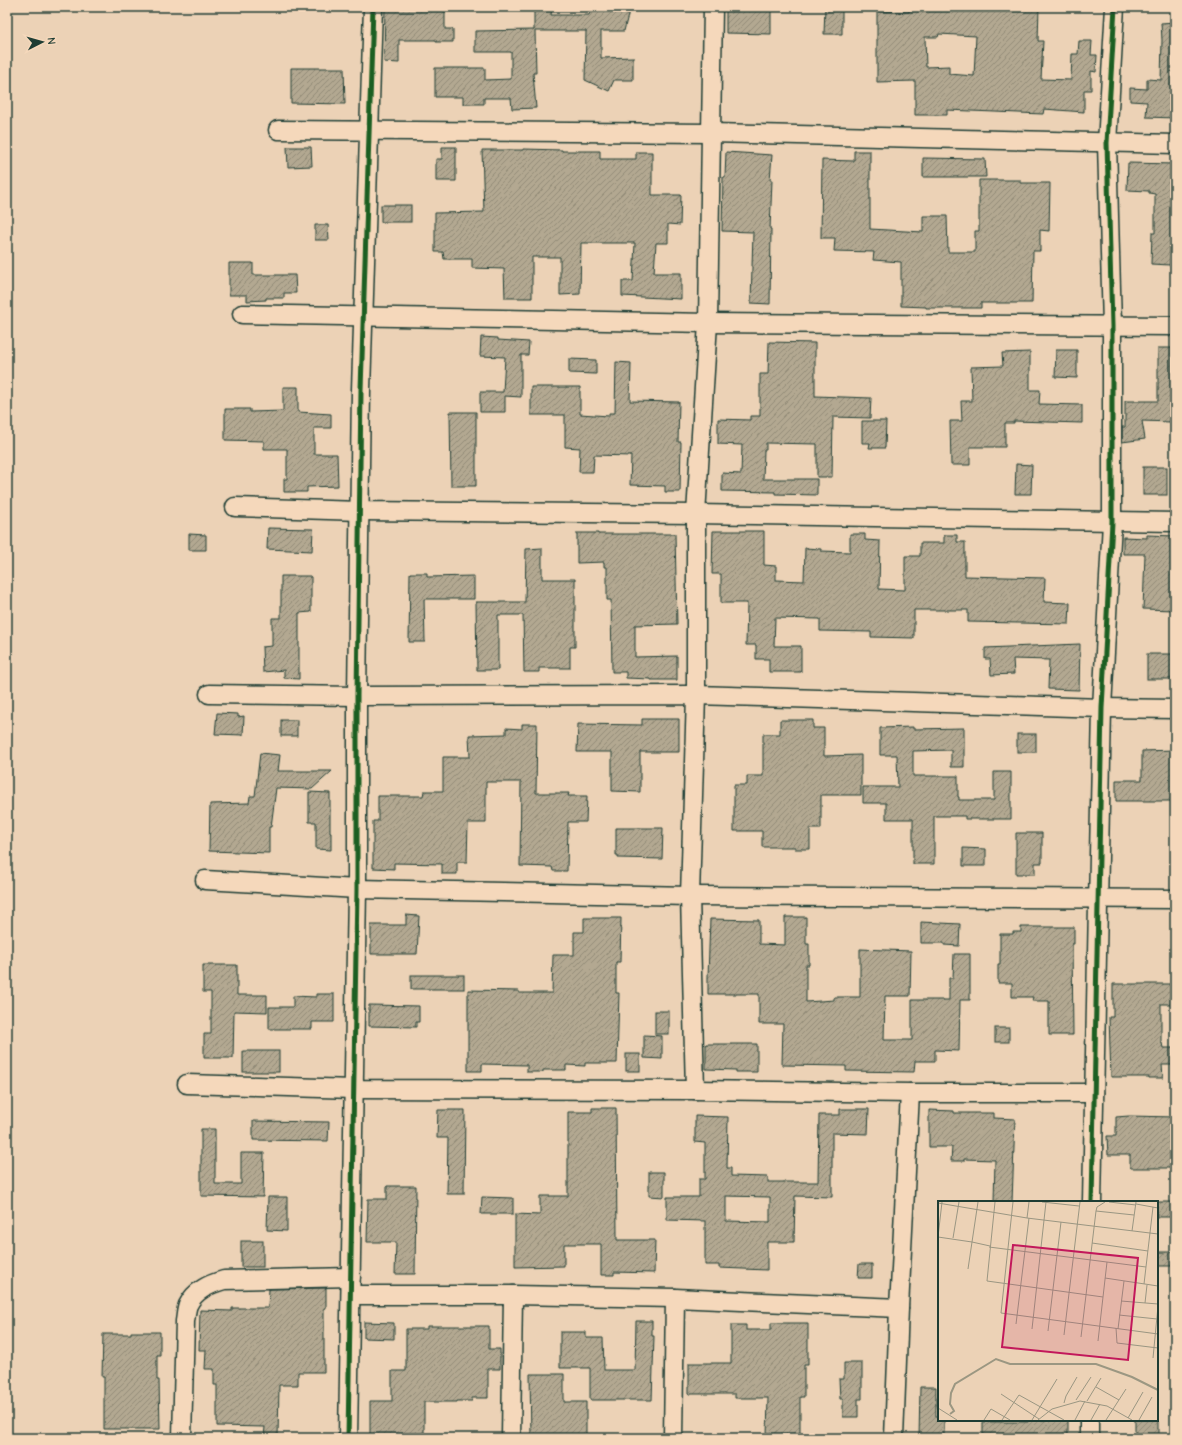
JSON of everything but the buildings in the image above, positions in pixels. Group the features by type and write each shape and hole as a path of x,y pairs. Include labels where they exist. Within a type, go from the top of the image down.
{"street":[{"path":"348,1438 357,889 357,696 361,390 373,7"},
{"path":"695,1090 690,896 696,695 696,514 708,323 713,7"},
{"path":"1092,1201 1102,708 1112,522 1112,326 1107,143 1115,7"},
{"path":"278,130 711,133 1175,144"},
{"path":"242,314 708,323 1175,326"},
{"path":"235,507 360,511 696,514 1175,522"},
{"path":"209,694 357,696 696,695 1175,709"},
{"path":"205,880 357,889 690,896 1175,899"},
{"path":"187,1084 353,1090 695,1090 910,1093 1094,1093"},
{"path":"894,1438 910,1093"},
{"path":"182,1438 185,1321 188,1305 198,1292 210,1284 224,1280 513,1295 675,1298 899,1308"},
{"path":"511,1438 513,1295"},
{"path":"673,1438 675,1298"},
{"path":"1089,1421 1089,1438"}],"cycle path":[{"path":"348,1438 357,889 357,696 361,390 373,7"},
{"path":"1092,1201 1102,708 1112,522 1112,326 1107,143 1115,7"}]}
